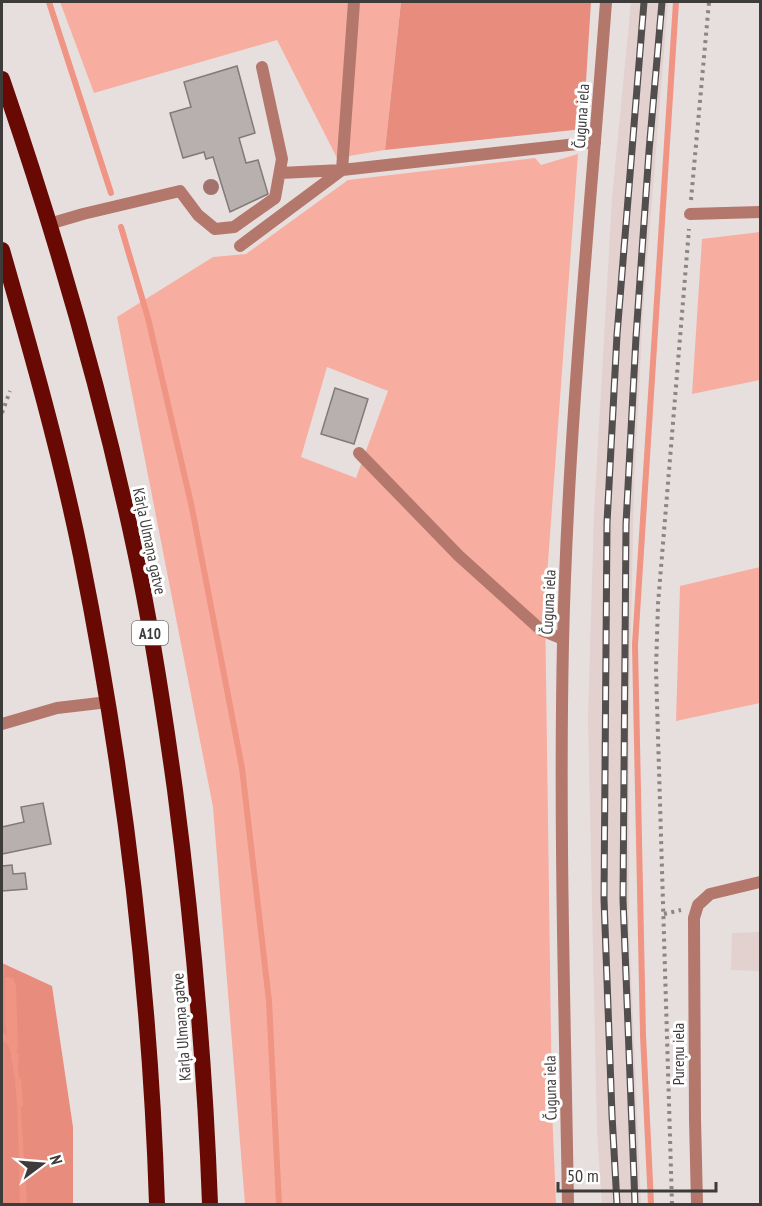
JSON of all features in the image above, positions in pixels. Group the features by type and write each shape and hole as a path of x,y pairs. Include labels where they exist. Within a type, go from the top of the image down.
{"highway":[{"name":"Kārļa Ulmaņa gatve","path":"2,79 49,224 111,448 135,552 162,695 184,858 199,1008 210,1204"},
{"name":"Kārļa Ulmaņa gatve","path":"2,250 37,372 80,554 108,702 128,842 146,1006 157,1204"}],"street":[{"path":"240,246 342,170 354,2"},
{"name":"Čuguna iela","path":"568,1204 562,751 563,639 576,367 606,2"},
{"path":"49,224 180,191 198,215 215,229 234,227 275,198 282,159 262,67"},
{"path":"280,173 342,170 595,142"},
{"path":"690,214 760,212"},
{"path":"359,453 459,556 541,630 563,639"},
{"path":"2,724 57,708 108,702"},
{"name":"Pureņu iela","path":"697,1204 694,918 698,905 710,894 760,882"}],"path":[{"path":"672,1204 656,669 658,604 709,2"},
{"path":"2,413 10,391"}],"shaded area":[{"path":"60,2 401,2 385,150 337,158 277,40 94,93"},
{"path":"401,2 591,2 583,129 385,150"},
{"path":"631,2 668,2 643,311 634,486 629,720 629,926 641,1204 602,1204 597,1131 588,718 594,514 612,198"},
{"path":"578,154 545,603 552,1109 556,1204 245,1204 213,807 117,317 213,257 246,254 348,180 535,158 541,165","holes":["327,367 388,391 356,478 301,457"]},
{"path":"760,232 760,380 692,394 702,239"},
{"path":"760,567 760,703 676,721 680,586"},
{"path":"760,932 760,971 731,970 732,933"},
{"path":"2,963 52,986 73,1127 73,1204 2,1204"},
{"path":"5,978 13,979 16,986 18,1050 9,1049 5,1022"},
{"path":"19,1054 27,1204 20,1204 17,1091 11,1056"}],"building":[{"path":"237,66 255,133 239,138 246,163 258,160 268,194 230,212 213,157 206,159 204,152 183,158 170,113 191,107 184,82"},
{"path":"335,388 368,399 354,444 321,434"},
{"path":"43,803 51,844 2,854 2,827 24,822 21,807"},
{"path":"12,865 13,874 25,873 27,889 2,891 2,866"}],"waterway":[{"path":"49,2 111,193"},
{"path":"651,1204 643,1035 635,645 676,2"},
{"path":"121,227 148,318 192,508 242,768 269,1001 279,1204"},
{"path":"2,1035 13,1046 15,1062"},
{"path":"18,1081 20,1104"}],"railway":[{"path":"617,1204 604,899 607,523 617,335 644,2"},
{"path":"635,1204 623,899 626,524 636,337 662,2"}]}
